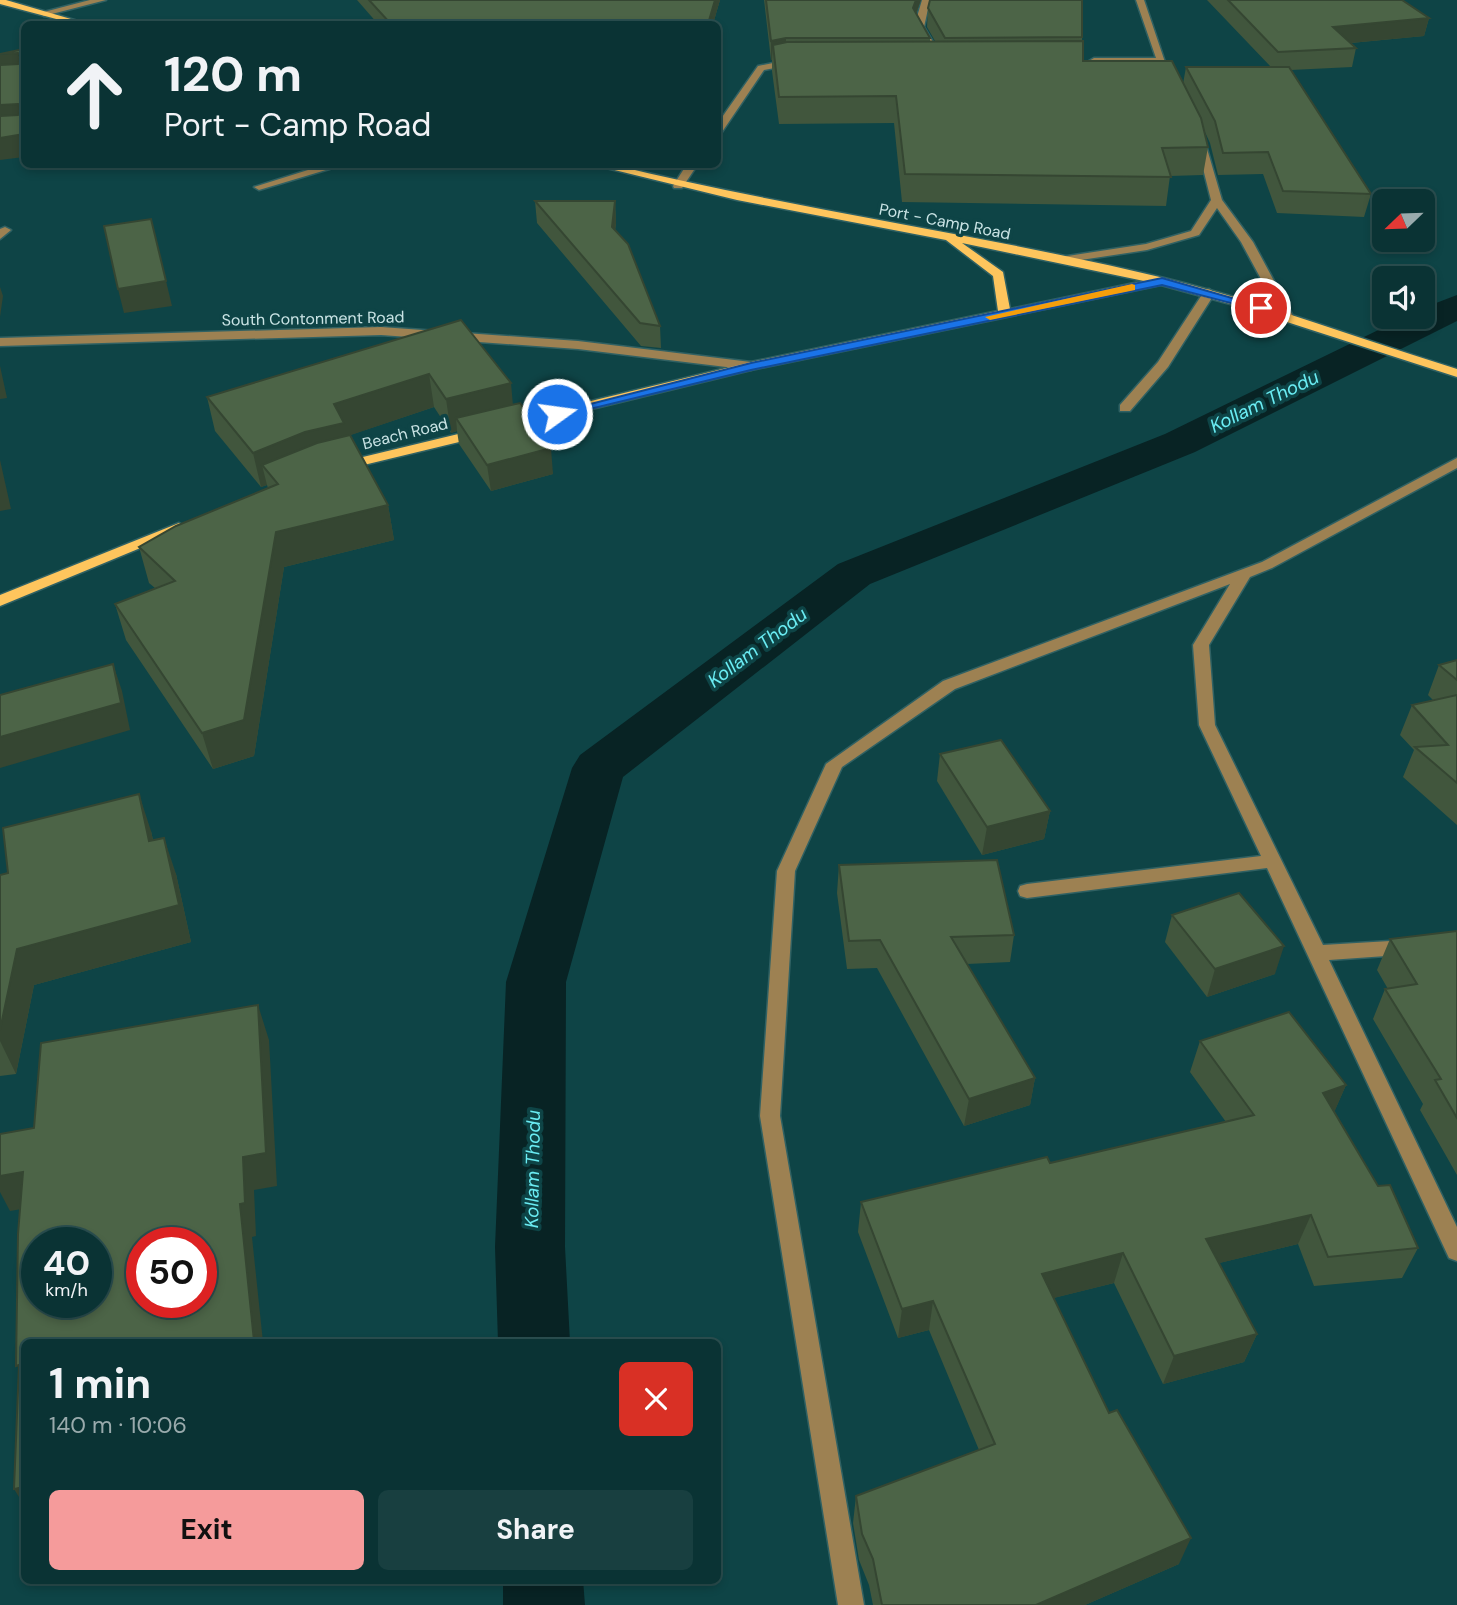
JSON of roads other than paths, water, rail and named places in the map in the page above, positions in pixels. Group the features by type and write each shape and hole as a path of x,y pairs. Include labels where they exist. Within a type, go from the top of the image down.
{"main road":[{"path":"0,1 72,21"},
{"name":"Port - Camp Road","path":"610,168 678,186 1162,281 1287,316 1457,373"},
{"path":"946,237 999,275 1005,314"},
{"name":"Beach Road","path":"331,469 751,366 1162,281"},
{"path":"0,601 191,522"}],"street":[{"path":"44,13 102,0"},
{"path":"926,0 919,27 933,51"},
{"path":"1140,0 1161,61 1173,84"},
{"path":"1078,62 1161,61"},
{"path":"721,126 761,68 778,63 798,62"},
{"path":"1191,120 1203,144 1217,200 1247,242 1287,316"},
{"path":"259,187 327,168"},
{"path":"678,186 690,168"},
{"path":"1061,260 1147,247 1195,233 1217,200"},
{"path":"1125,408 1163,365 1209,293"},
{"name":"South Contonment Road","path":"0,342 381,331 578,345 751,366"},
{"path":"851,1605 770,1116 786,871 835,765 949,685 1267,565 1457,462"},
{"path":"1244,574 1201,645 1207,725 1318,953 1457,1251"},
{"path":"1027,891 1273,861"},
{"path":"1318,953 1457,944"}],"waterway":[{"name":"Kollam Thodu","path":"534,1339 530,1247 536,982 599,768 854,574 1180,443 1457,306"},
{"name":"Kollam Thodu","path":"543,1584 544,1605"}]}
